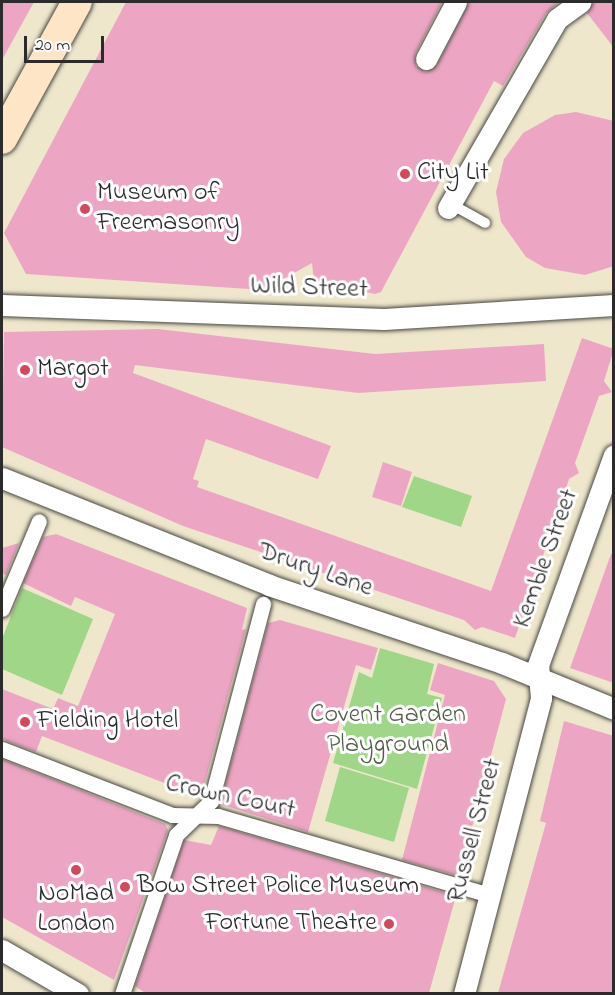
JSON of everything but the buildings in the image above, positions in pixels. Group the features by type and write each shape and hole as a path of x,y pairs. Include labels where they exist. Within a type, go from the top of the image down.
{"main road":[{"path":"2,139 77,2"}],"street":[{"path":"426,59 456,2"},
{"path":"450,206 558,19 580,2"},
{"name":"Wild Street","path":"2,305 384,319 614,305"},
{"name":"Kemble Street","path":"540,683 540,659 614,455"},
{"name":"Drury Lane","path":"2,478 269,585 502,663 540,683 614,709"},
{"path":"2,609 39,521"},
{"path":"122,993 176,835 183,822 198,819 211,801 263,604"},
{"name":"Russell Street","path":"464,993 486,894 541,698 540,683"},
{"name":"Crown Court","path":"2,749 172,815 198,819 228,819 486,894"},
{"path":"2,950 78,993"}],"lane":[{"path":"450,206 485,223"}],"green space":[{"path":"414,476 472,496 461,527 402,507"},
{"path":"22,588 93,619 62,695 2,669 2,639"},
{"name":"Covent Garden Playground","path":"380,648 434,664 427,694 442,698 417,789 333,763 359,672 372,678"},
{"path":"340,767 409,788 394,842 325,821"}],"place":[{"name":"City Lit","path":"405,174"},
{"name":"Museum of Freemasonry","path":"85,209"},
{"name":"Margot","path":"25,370"},
{"name":"Fielding Hotel","path":"25,722"},
{"name":"NoMad London","path":"76,870"},
{"name":"Bow Street Police Museum","path":"125,887"},
{"name":"Fortune Theatre","path":"389,924"}]}
